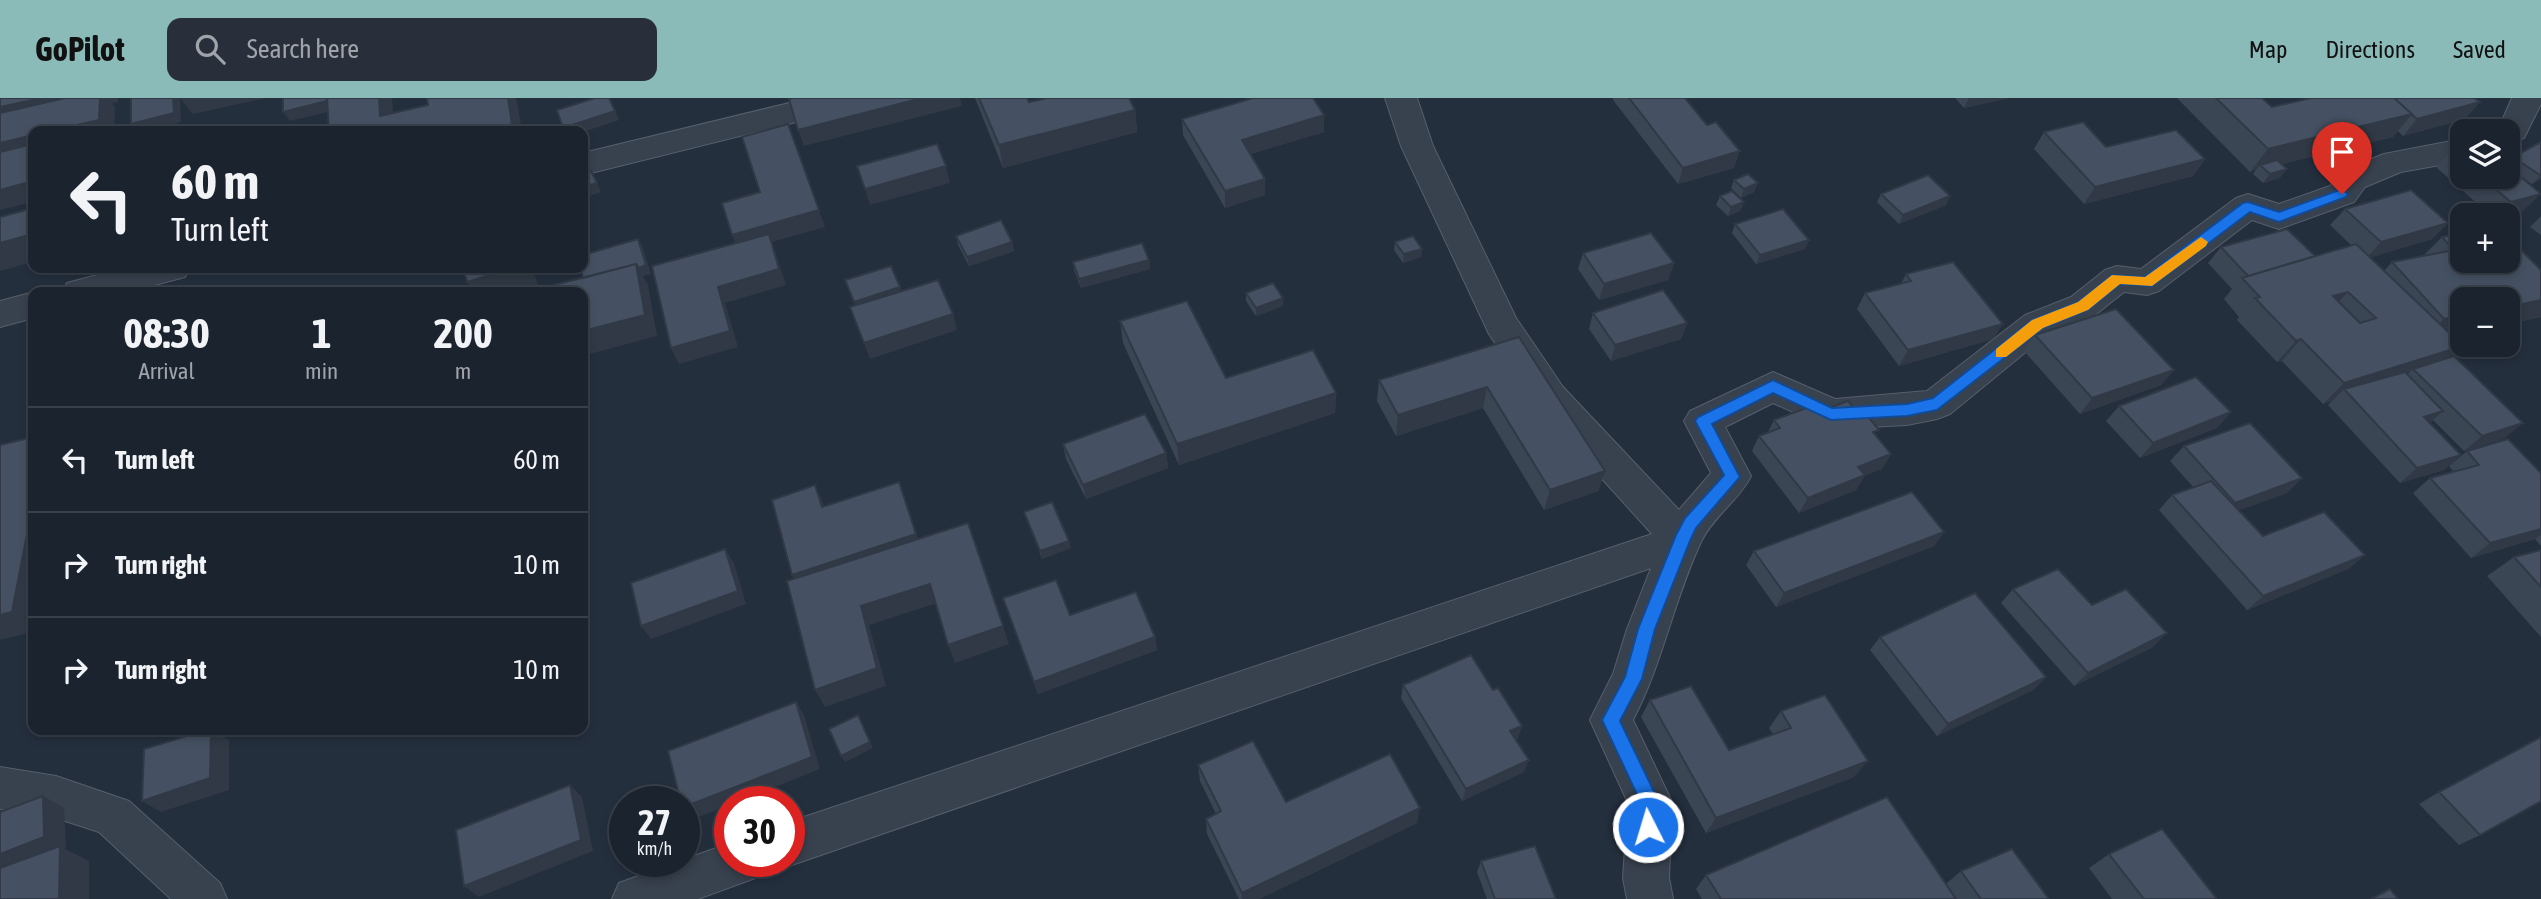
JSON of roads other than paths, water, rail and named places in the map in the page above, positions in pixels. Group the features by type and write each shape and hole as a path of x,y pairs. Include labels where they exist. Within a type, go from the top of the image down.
{"street":[{"path":"588,163 853,98"},
{"path":"1401,98 1417,146 1502,325 1549,397 1682,540"},
{"path":"2518,119 2528,98"},
{"path":"1650,899 1646,877 1650,802 1611,720 1633,679 1647,629 1682,540 1691,523 1732,477 1703,421 1773,386 1831,414 1907,410 1937,404 2037,324 2083,306 2117,279 2147,282 2248,206 2279,218 2342,194 2353,179 2395,162 2450,152"},
{"path":"99,287 153,273"},
{"path":"0,314 28,306"},
{"path":"805,839 1537,592 1682,540"},
{"path":"0,788 56,797 113,816 204,899"},
{"path":"635,899 714,871"}]}
